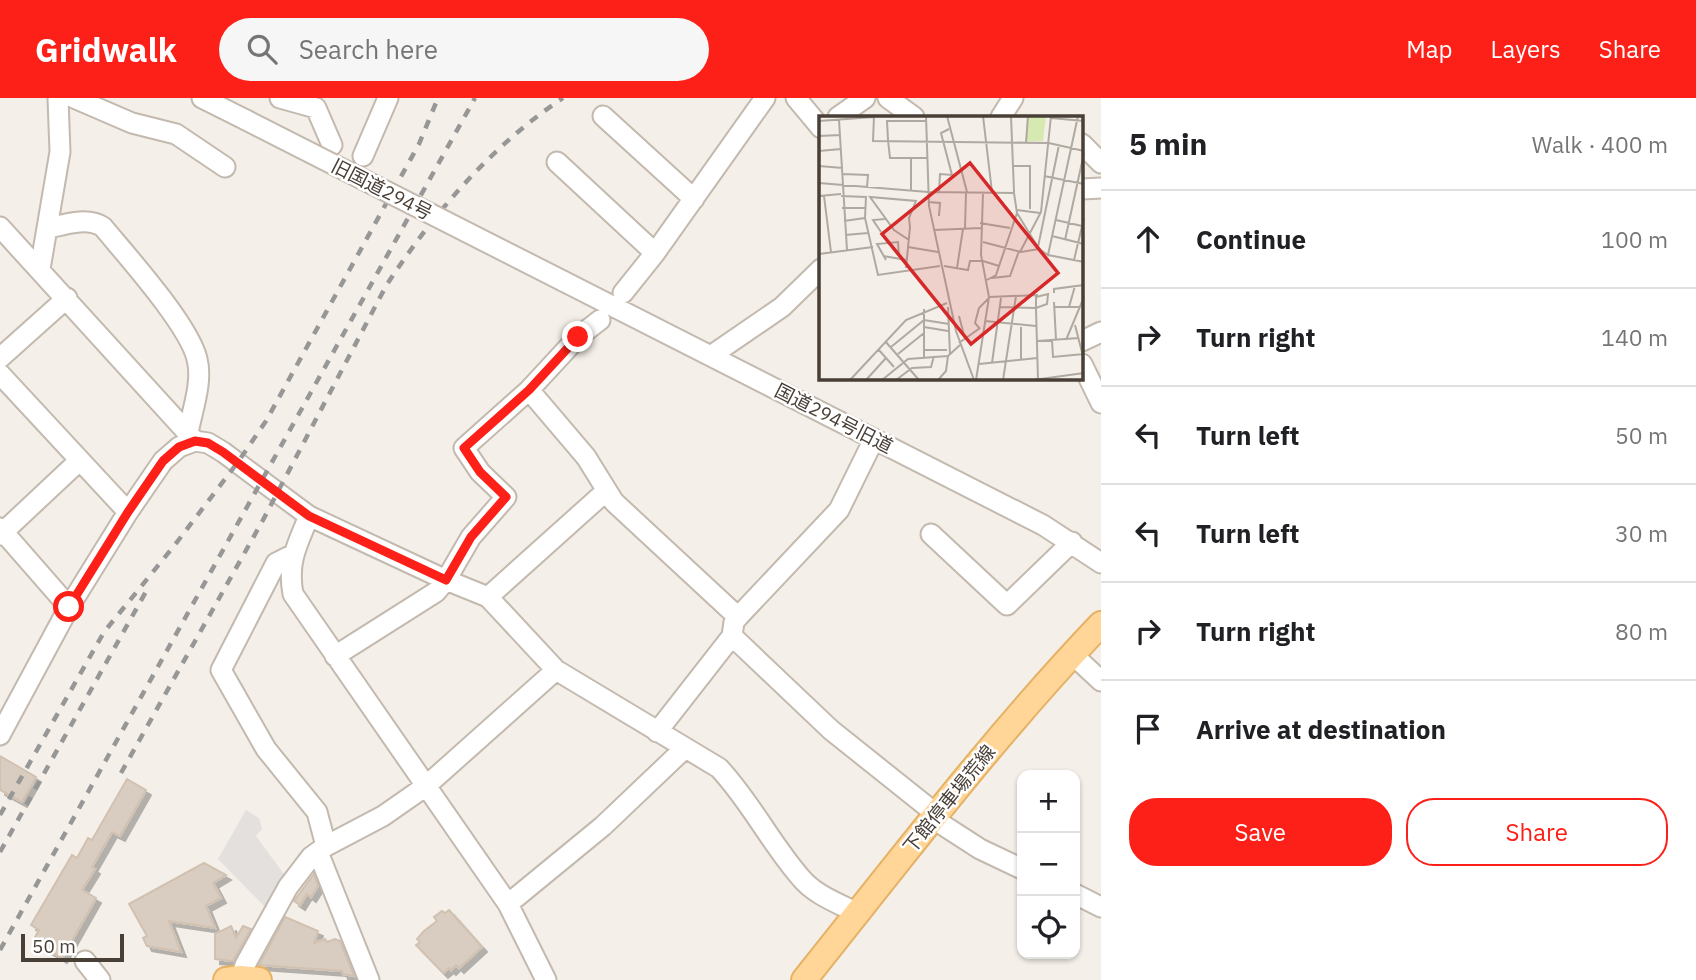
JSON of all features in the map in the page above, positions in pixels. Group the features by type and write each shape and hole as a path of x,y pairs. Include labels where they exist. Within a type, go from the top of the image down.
{"main road":[{"name":"下館停車場荒線","path":"813,977 857,913 934,815 1101,624"}],"street":[{"path":"40,269 60,152 58,98"},
{"path":"74,98 132,123 176,134 225,168"},
{"name":"旧国道294号","path":"202,98 563,281"},
{"path":"280,98 316,108 332,145"},
{"path":"363,156 388,98"},
{"path":"623,293 655,253 765,98"},
{"path":"796,98 819,126"},
{"path":"839,116 865,98"},
{"path":"888,98 913,116"},
{"path":"1002,116 1013,98"},
{"path":"603,116 694,199"},
{"path":"1084,146 1101,163"},
{"path":"557,162 655,253"},
{"path":"0,736 69,607 128,512 163,461 191,437 198,372 197,358 179,324 103,227 96,222 86,222 49,228"},
{"path":"0,227 191,437 223,452 309,516 488,597 556,670 719,768 733,783 802,880 821,895 857,913"},
{"path":"712,355 782,307 819,271"},
{"name":"国道294号旧道","path":"563,281 712,355 1072,542 1101,563"},
{"path":"0,358 66,298"},
{"path":"335,656 436,592 446,580 471,537 506,497 480,472 464,448 529,390 578,337 600,320"},
{"path":"1084,340 1101,332"},
{"path":"1084,368 1101,403"},
{"path":"0,374 128,512"},
{"path":"529,390 586,457 605,492 831,730 979,849 1017,867"},
{"path":"657,732 735,627 839,510 874,439"},
{"path":"69,607 1,531 79,461"},
{"path":"488,597 605,492"},
{"path":"309,516 293,554 290,577 293,594 508,904 546,980"},
{"path":"931,534 1007,605 1072,542"},
{"path":"293,554 276,563 221,670 266,749 317,812 322,849 369,980"},
{"path":"1072,654 1101,681"},
{"path":"242,979 245,965 288,887 311,857 383,816 426,786 556,670"},
{"path":"508,904 603,826 685,748"},
{"path":"1079,896 1101,906"},
{"path":"85,961 100,980"}],"shaded area":[{"path":"246,810 259,818 262,829 256,836 286,877 268,910 218,859"}],"building":[{"path":"0,756 36,777 22,802 0,790"},
{"path":"127,779 146,790 120,836 112,832 92,867 95,869 82,890 96,898 62,958 33,941 39,930 31,925 72,855 77,858 88,838 92,840"},
{"path":"204,863 226,875 213,883 221,898 206,906 215,928 169,921 181,952 147,946 143,938 147,936 129,904"},
{"path":"314,874 318,886 311,897 307,894 300,905 294,901"},
{"path":"449,910 482,947 459,968 456,965 443,973 416,945 420,942 417,939 424,931 437,921 434,917"},
{"path":"285,917 318,931 314,943 325,939 327,942 335,939 340,941 354,976 343,974 342,971 259,965"},
{"path":"231,926 236,938 243,926 251,929 233,961 215,959 215,934"}],"railway":[{"path":"0,815 104,632 174,546 266,421 419,144 438,98"},
{"path":"0,950 475,98"},
{"path":"121,773 263,520 386,286 423,233 465,183 512,137 563,98"},
{"path":"0,852 148,588"}],"route":[{"path":"69,607 163,461 179,447 195,441 208,443 223,452 309,516 446,580 471,537 506,497 480,472 464,448 529,390 578,337"}]}
